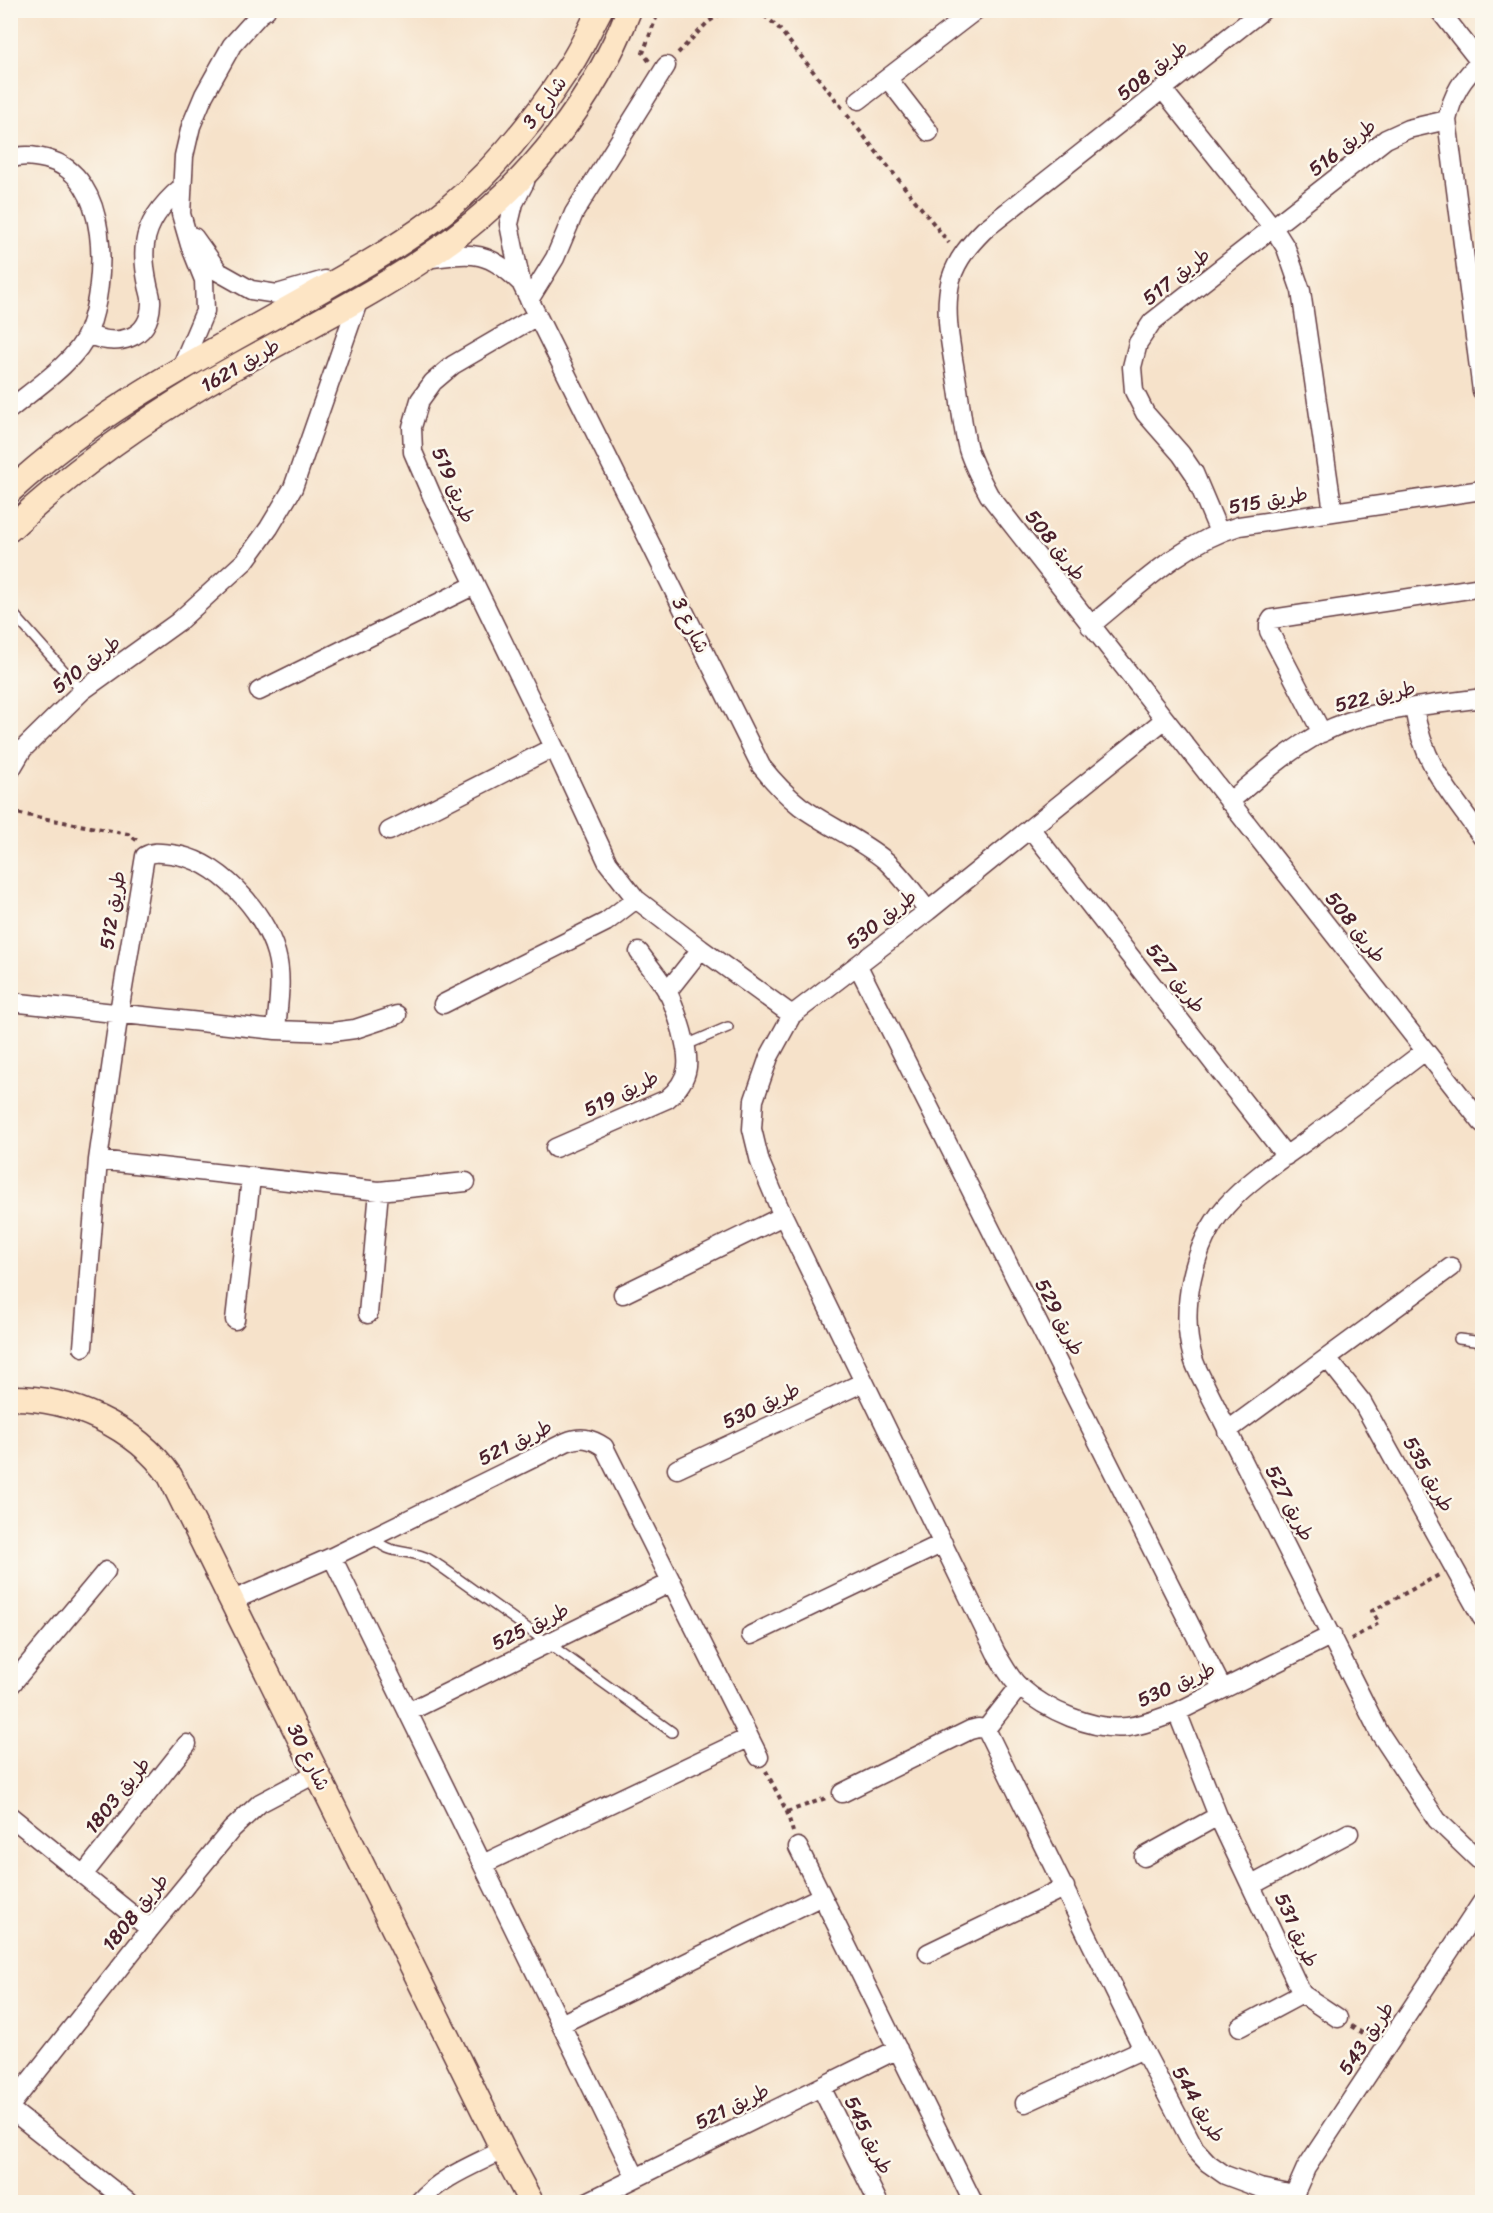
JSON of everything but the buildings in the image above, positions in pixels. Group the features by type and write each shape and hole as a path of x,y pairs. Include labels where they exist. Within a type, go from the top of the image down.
{"street":[{"name":"شارع 3","path":"475,184 528,125 568,69 600,10"},
{"name":"شارع 3","path":"481,216 536,162 564,128 595,82 629,10"},
{"path":"859,100 976,10"},
{"name":"طريق 508","path":"1263,10 984,230 961,257 952,278 948,300 952,347 968,448 976,472 989,495 1482,1123"},
{"path":"1439,10 1481,61 1461,82 1452,100 1447,120 1482,391"},
{"path":"180,370 205,311 204,280 181,214 184,156 191,126 204,95 232,45 262,12"},
{"path":"533,308 574,213 666,66"},
{"path":"888,79 929,132"},
{"path":"1164,90 1275,229 1286,248 1302,291 1334,512"},
{"name":"طريق 516","path":"1275,229 1386,139 1408,129 1447,120"},
{"path":"10,159 20,155 59,162 76,177 94,210 102,256 97,303 87,334 69,359 10,409"},
{"name":"شارع 3","path":"536,162 514,203 509,224 521,283 761,766 801,807 886,861 902,877 928,911"},
{"name":"طريق 1621","path":"10,492 84,429 180,370 350,274 413,234 475,184"},
{"path":"87,334 102,341 116,342 131,338 150,316 152,302 144,265 145,242 152,221 165,202 182,188"},
{"path":"181,214 196,241 219,272 251,290 277,294 350,274"},
{"name":"طريق 1621","path":"10,529 44,496 124,436 207,383 359,298 423,259 481,216"},
{"name":"طريق 517","path":"1219,532 1194,473 1181,454 1145,413 1134,391 1132,367 1138,343 1152,322 1275,229"},
{"name":"شارع 3","path":"423,259 466,255 486,257 499,263 521,283"},
{"name":"طريق 510","path":"10,771 23,749 82,691 178,622 245,561 269,528 293,488 359,298"},
{"name":"طريق 519","path":"533,308 433,382 420,400 412,427 414,452 432,496 554,747 600,850 616,875 636,898 700,949 792,1015"},
{"name":"طريق 515","path":"1090,626 1195,544 1219,532 1239,526 1482,490"},
{"path":"259,691 475,585"},
{"path":"1322,733 1269,631 1272,619 1482,587"},
{"name":"طريق 522","path":"1229,802 1278,762 1322,733 1372,715 1482,698"},
{"path":"1414,708 1421,743 1432,767 1482,837"},
{"name":"طريق 530","path":"1164,720 928,911 792,1015 769,1057 754,1100 752,1129 760,1162 783,1216 996,1653 1019,1687 1054,1710 1076,1719 1100,1725 1125,1727 1150,1722 1176,1712 1332,1635"},
{"path":"389,831 554,747"},
{"name":"طريق 527","path":"1030,828 1286,1156"},
{"path":"153,852 184,855 206,867 234,887 258,915 275,950 280,969 276,1030"},
{"name":"طريق 512","path":"83,1347 98,1160 118,1012 141,869 145,856 153,852"},
{"path":"443,1004 606,922 636,898"},
{"path":"668,992 700,949"},
{"name":"طريق 519","path":"555,1148 667,1099 675,1092 686,1075 688,1065 686,1045 679,1020 668,992 639,952"},
{"name":"طريق 529","path":"858,966 1222,1688"},
{"path":"10,1002 276,1030 332,1032 355,1029 397,1015"},
{"name":"طريق 527","path":"1425,1051 1245,1188 1226,1207 1204,1244 1196,1263 1190,1295 1188,1326 1193,1358 1227,1431 1379,1732 1437,1820 1482,1863"},
{"path":"98,1160 379,1191 466,1182"},
{"path":"235,1320 251,1178"},
{"path":"368,1314 379,1191"},
{"path":"623,1294 783,1216"},
{"path":"1227,1431 1451,1267"},
{"name":"طريق 535","path":"1327,1358 1362,1402 1482,1618"},
{"name":"طريق 530","path":"676,1469 864,1382"},
{"name":"شارع 30","path":"10,1398 29,1398 76,1408 100,1418 130,1436 159,1460 181,1496 503,2150 531,2202"},
{"name":"طريق 521","path":"231,1601 332,1557 566,1442 584,1437 604,1447 759,1757"},
{"path":"751,1635 943,1544"},
{"path":"332,1557 636,2178"},
{"path":"10,1686 106,1571"},
{"name":"طريق 525","path":"408,1712 672,1582"},
{"path":"842,1793 970,1730 978,1728 986,1730 1019,1687"},
{"name":"طريق 531","path":"1176,1712 1218,1816 1302,1994 1338,2018"},
{"name":"طريق 544","path":"986,1730 1143,2049 1195,2149 1208,2163 1225,2175 1293,2199"},
{"path":"483,1864 748,1738"},
{"name":"طريق 1803","path":"83,1875 187,1744"},
{"name":"طريق 1808","path":"10,2108 150,1929 245,1815 276,1793 317,1773"},
{"path":"1144,1857 1218,1816"},
{"path":"12,1821 150,1929"},
{"name":"طريق 531","path":"1252,1885 1349,1833"},
{"path":"798,1847 973,2202"},
{"path":"928,1953 1065,1887"},
{"path":"561,2024 822,1896"},
{"name":"طريق 543","path":"1293,2199 1306,2168 1482,1902"},
{"name":"طريق 531","path":"1240,2027 1302,1994"},
{"name":"طريق 521","path":"587,2202 898,2049"},
{"path":"1025,2103 1143,2049"},
{"name":"طريق 545","path":"820,2087 878,2202"},
{"path":"10,2108 128,2202"},
{"path":"419,2202 436,2186 453,2175 503,2150"}],"lane":[{"path":"10,610 82,691"},
{"path":"686,1045 728,1027"},
{"path":"1459,1339 1482,1342"},
{"path":"373,1536 377,1542 388,1549 431,1560 672,1732"}],"path":[{"path":"646,40 659,10"},
{"path":"666,66 708,22 726,10"},
{"path":"757,10 777,26 961,257"},
{"path":"10,812 128,834 153,852"},
{"path":"1355,1637 1379,1623 1372,1611 1455,1566"},
{"path":"759,1757 787,1812 798,1847"},
{"path":"787,1812 842,1793"}]}
